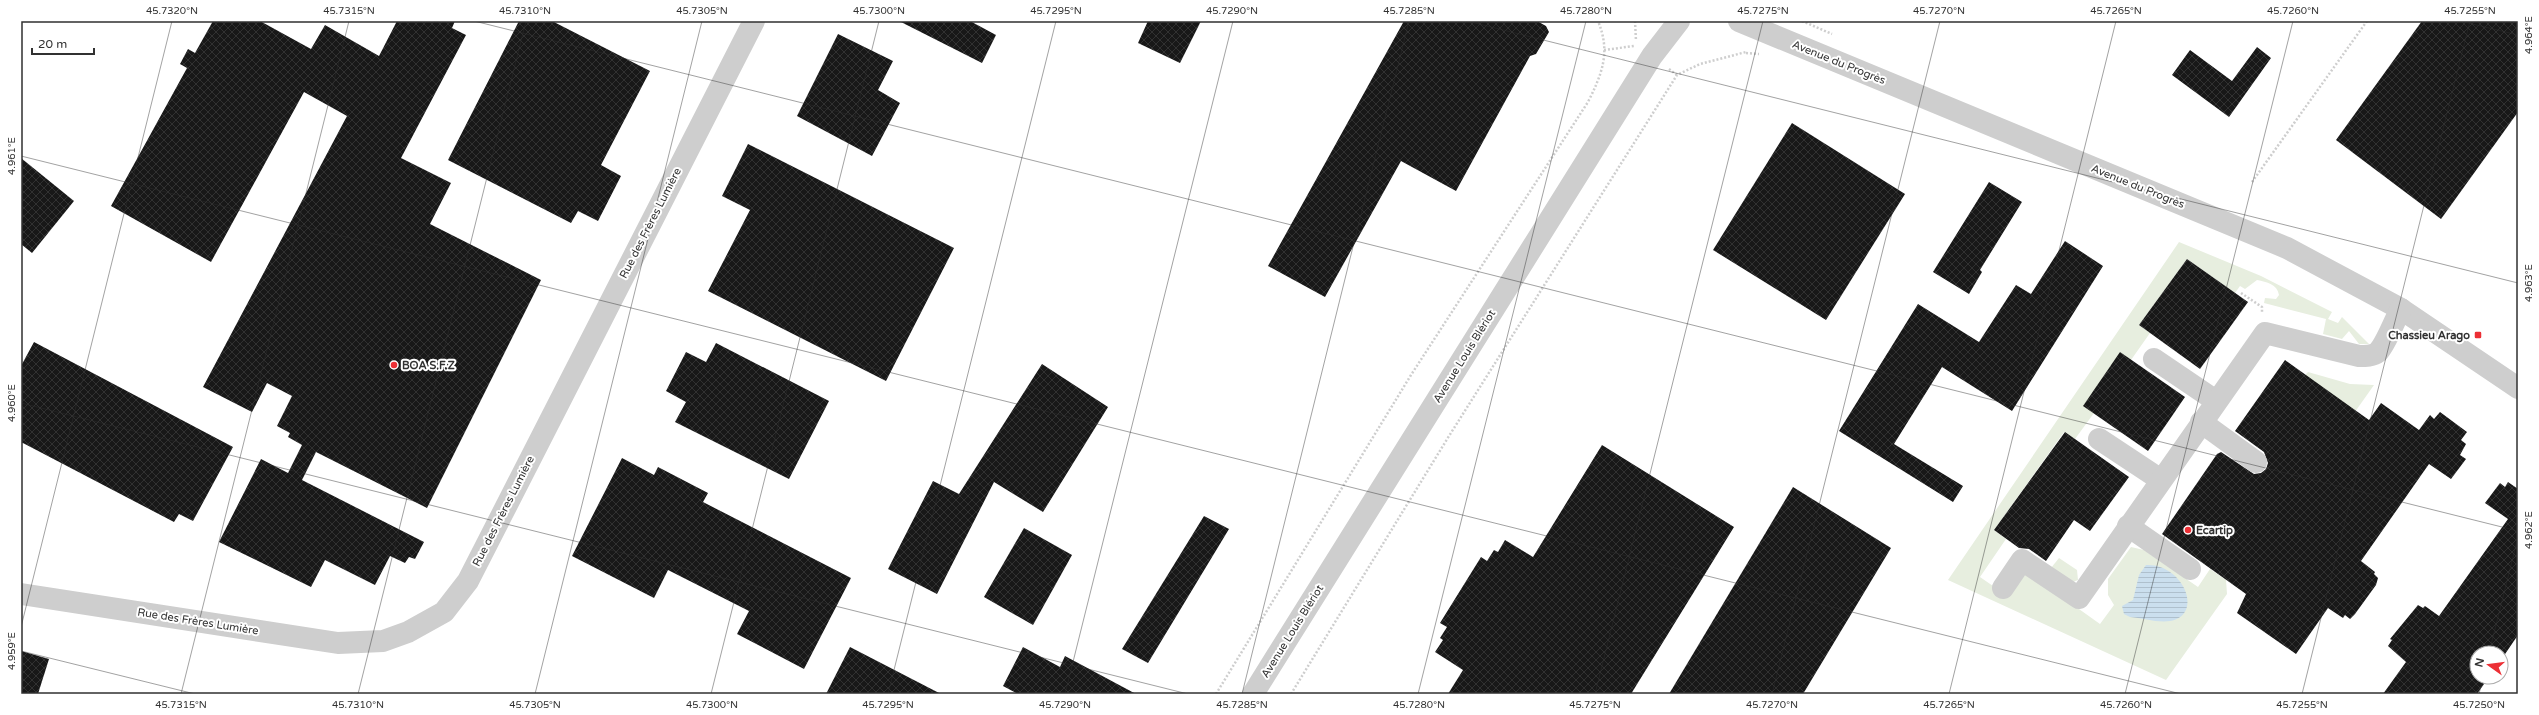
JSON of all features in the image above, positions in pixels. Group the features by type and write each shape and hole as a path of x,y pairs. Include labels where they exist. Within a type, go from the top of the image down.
{"street":[{"name":"Rue des Frères Lumière","path":"21,594 338,643 383,641 408,632 444,612 468,581 754,21"},
{"name":"Avenue Louis Blériot","path":"1253,694 1652,56 1679,21"},
{"name":"Avenue du Progrès","path":"1747,24 2286,248 2401,310 2518,388"},
{"path":"2003,588 2022,560 2079,598 2128,526 2265,333 2359,356 2368,356 2377,353 2401,310"},
{"path":"2154,359 2216,401"},
{"path":"2201,422 2256,462"},
{"path":"2099,439 2161,480"},
{"path":"2128,526 2190,569"}],"path":[{"path":"1216,694 1412,376 1588,102 1601,75 1604,50 1602,31 1598,21"},
{"path":"1634,21 1636,46"},
{"path":"2252,182 2367,21"},
{"path":"1291,694 1449,436 1677,75 1700,64 1746,53 1747,24"}],"green space":[{"path":"2179,242 2261,276 2332,312 2328,319 2338,323 2342,317 2369,344 2359,344 2349,331 2342,339 2323,334 2326,319 2264,303 2265,298 2276,299 2279,295 2276,288 2271,284 2257,280 2245,289 2240,286 2235,293 2187,259 2139,325 2150,333 2131,360 2084,406 2094,413 2075,439 2064,432 1994,530 2006,539 1980,577 2006,595 2021,576 2030,574 2100,624 2114,605 2108,595 2108,579 2131,547 2144,550 2198,587 2210,569 2226,580 2227,594 2166,680 1948,580"},
{"path":"2308,372 2350,384 2374,385 2289,505 2305,375"},
{"path":"2059,558 2077,570 2078,580 2073,582 2051,568"}],"water":[{"path":"2146,565 2159,567 2170,572 2179,580 2185,590 2188,600 2186,609 2181,617 2170,621 2160,621 2130,617 2124,614 2122,606 2133,600 2139,575"}],"building":[{"path":"213,21 260,21 311,49 325,25 379,56 397,21 455,21 452,28 466,35 401,158 451,183 430,224 541,280 427,508 316,452 302,480 424,542 415,559 409,557 405,563 390,556 375,585 325,560 311,587 219,542 261,459 288,473 302,445 288,437 290,433 277,426 292,396 267,383 252,412 203,387 347,116 304,92 211,262 111,206 187,68 180,64 188,49 195,53"},
{"path":"519,21 552,21 650,71 601,165 621,176 598,221 578,211 571,223 448,160"},
{"path":"899,21 970,21 996,35 982,63"},
{"path":"1148,21 1201,21 1180,63 1138,43"},
{"path":"1404,21 1537,21 1546,26 1549,32 1536,54 1530,56 1456,191 1401,161 1325,297 1268,266"},
{"path":"2422,21 2518,21 2518,112 2441,219 2336,140"},
{"path":"838,34 893,61 878,90 900,103 872,156 797,116"},
{"path":"2257,47 2271,58 2229,117 2172,75 2190,50 2232,81"},
{"path":"1792,123 1905,194 1826,320 1713,250"},
{"path":"748,144 954,248 886,381 708,291 750,210 722,196"},
{"path":"21,158 74,201 32,253 21,244"},
{"path":"1989,182 2022,202 1980,270 1982,272 1969,294 1933,272"},
{"path":"2065,241 2103,266 2012,411 1942,367 1894,444 1963,486 1953,502 1839,431 1918,304 1979,342 2016,285 2031,294"},
{"path":"2187,259 2248,302 2200,369 2139,325"},
{"path":"34,342 233,447 193,521 179,514 174,522 21,442 21,366"},
{"path":"716,343 829,401 789,479 675,422 686,402 666,391 686,352 706,362"},
{"path":"2120,352 2185,397 2148,451 2083,406"},
{"path":"2285,360 2369,420 2381,403 2419,430 2430,415 2434,419 2440,412 2467,432 2461,440 2466,444 2460,455 2466,459 2451,479 2429,464 2361,561 2375,572 2374,574 2378,578 2376,585 2355,614 2350,619 2345,615 2343,618 2328,608 2296,654 2237,613 2246,594 2162,534 2217,454 2221,452 2254,474 2261,473 2266,469 2268,463 2264,452 2235,431"},
{"path":"1042,364 1108,407 1043,512 994,482 937,594 888,569 933,481 959,494"},
{"path":"2065,432 2129,477 2090,531 2074,520 2046,561 2029,549 2019,548 1994,530"},
{"path":"1602,445 1734,527 1631,694 1448,694 1463,670 1435,652 1443,640 1440,638 1447,627 1440,623 1481,557 1487,561 1494,550 1498,552 1505,540 1533,557"},
{"path":"622,458 654,475 658,467 708,493 703,502 851,578 804,669 737,634 749,611 668,570 654,598 572,556"},
{"path":"2508,482 2518,489 2518,635 2509,648 2509,645 2469,645 2469,685 2483,685 2477,694 2383,694 2406,662 2388,646 2392,640 2390,639 2418,605 2423,608 2425,606 2439,616 2508,519 2485,503 2500,483 2505,487"},
{"path":"1793,487 1891,548 1803,694 1669,694"},
{"path":"1204,516 1229,529 1148,663 1122,649"},
{"path":"1024,528 1072,555 1033,625 984,597"},
{"path":"850,647 941,694 826,694"},
{"path":"1023,647 1060,667 1065,656 1136,694 1018,694 1003,686"},
{"path":"21,651 49,659 38,694 21,694"}],"place":[{"name":"Chassieu Arago","path":"2478,335"},
{"name":"BOA S.F.Z","path":"394,365"},
{"name":"Ecartip","path":"2188,530"}]}
